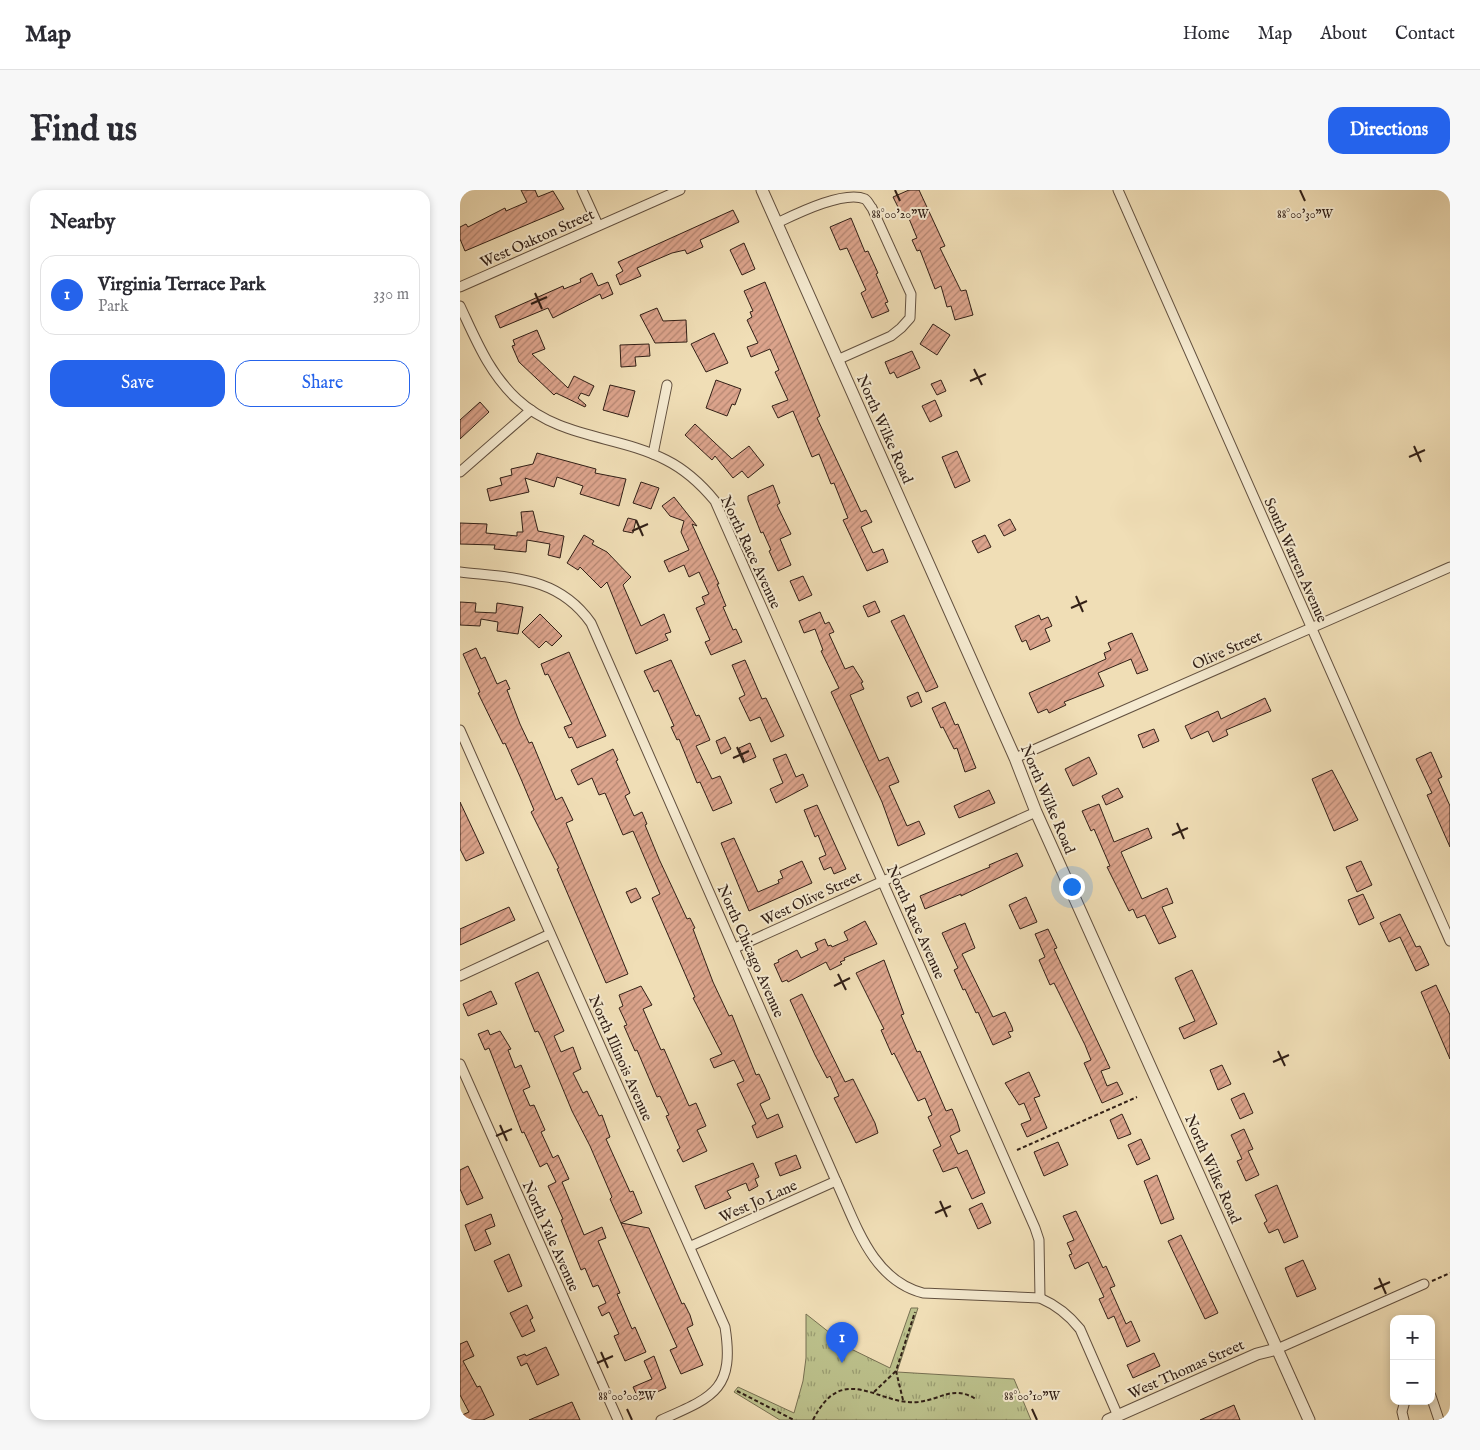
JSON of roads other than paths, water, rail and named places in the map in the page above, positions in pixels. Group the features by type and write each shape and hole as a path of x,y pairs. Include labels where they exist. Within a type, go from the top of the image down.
{"street":[{"path":"582,190 598,225"},
{"name":"West Oakton Street","path":"460,287 680,190"},
{"name":"North Wilke Road","path":"762,190 1015,758 1036,812 1309,1420"},
{"name":"South Warren Avenue","path":"1118,190 1450,941"},
{"path":"776,223 839,197 854,196 865,199 872,208 911,294 910,318 902,328 891,336 837,360"},
{"path":"460,306 487,364 505,387 531,410 460,472"},
{"path":"653,454 667,385"},
{"name":"North Race Avenue","path":"531,410 565,428 653,454 683,470 700,484 715,501 1035,1228 1039,1240 1040,1298"},
{"name":"Olive Street","path":"1015,758 1450,567"},
{"name":"North Chicago Avenue","path":"460,572 520,579 542,585 570,598 585,614 600,642 836,1181 874,1258 895,1281 908,1289 923,1293 1040,1298"},
{"name":"North Illinois Avenue","path":"460,730 691,1246 725,1327 728,1361 720,1384 708,1397 661,1420"},
{"name":"West Olive Street","path":"735,948 1036,812"},
{"path":"460,976 550,934"},
{"name":"North Yale Avenue","path":"460,1064 618,1420"},
{"name":"West Jo Lane","path":"691,1246 836,1181"},
{"path":"1277,1349 1424,1284"},
{"path":"1040,1298 1071,1318 1080,1328 1113,1418"},
{"name":"West Thomas Street","path":"1113,1418 1257,1354 1277,1349"},
{"path":"1404,1405 1402,1412 1404,1420"},
{"path":"1434,1405 1440,1420"}],"place":[{"name":"Virginia Terrace Park","path":"842,1363"}]}
